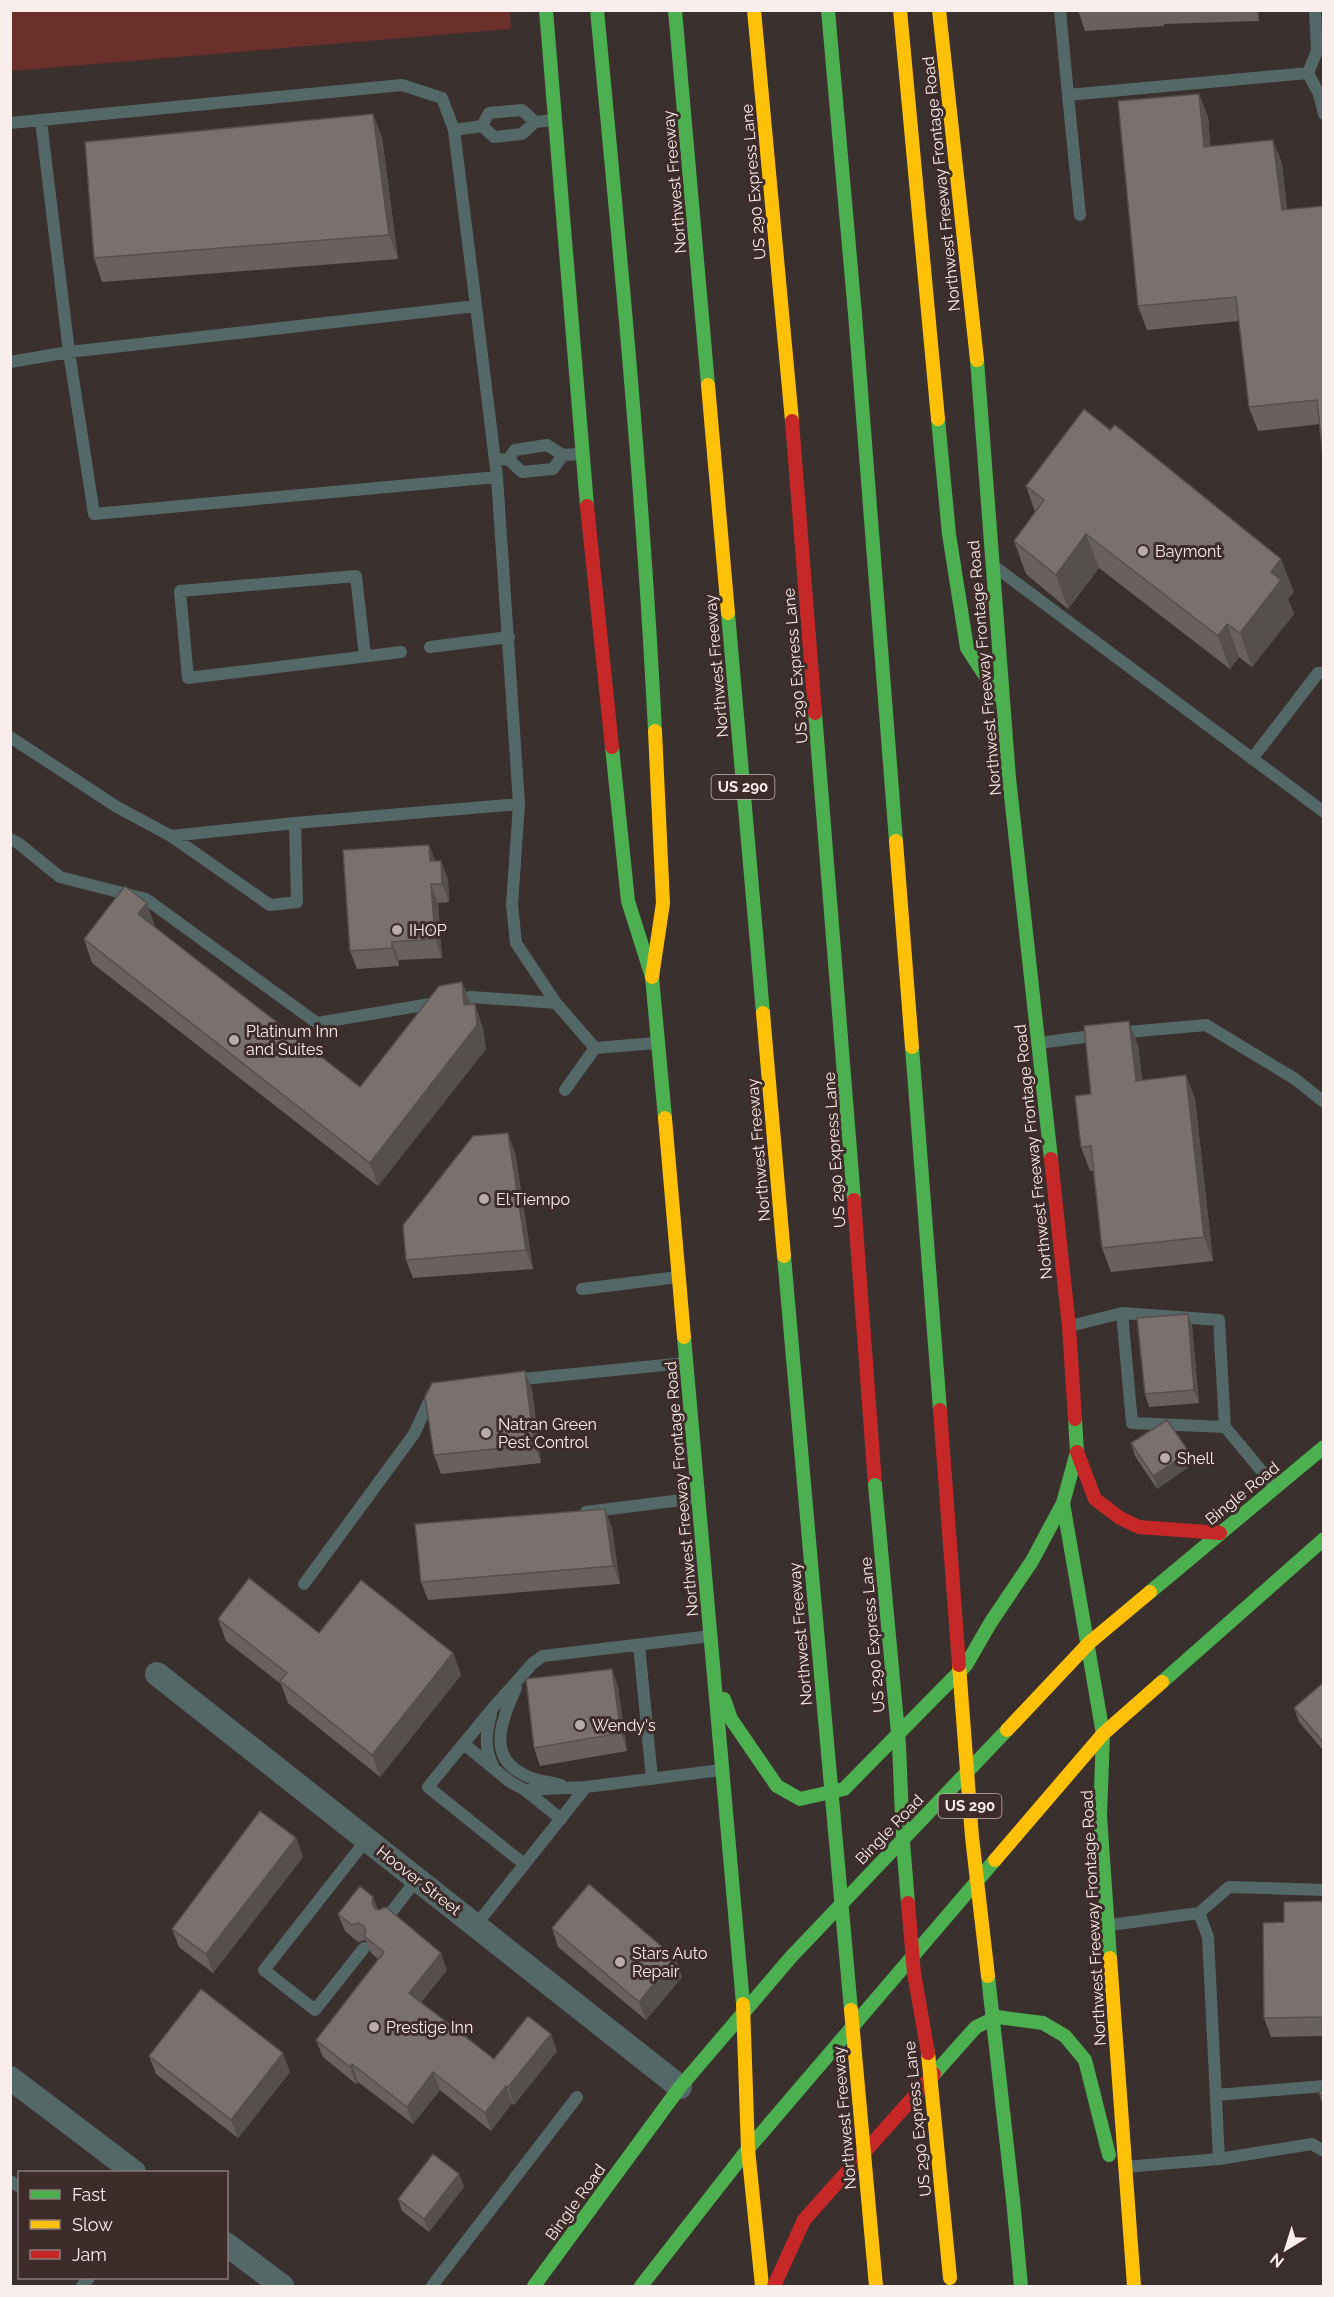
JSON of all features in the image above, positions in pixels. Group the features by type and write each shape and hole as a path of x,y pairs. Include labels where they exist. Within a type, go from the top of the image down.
{"main road":[{"name":"Northwest Freeway Frontage Road","path":"546,10 583,454 628,901 652,976 744,2011 748,2149 762,2286"},
{"path":"597,10 629,344 648,591 663,903 652,976"},
{"name":"Northwest Freeway","path":"675,10 810,1563 876,2286"},
{"name":"US 290 Express Lane","path":"754,10 792,423 848,1111 875,1485 899,1744 903,1842 914,1973 927,2045 950,2282"},
{"name":"US 290","path":"828,10 855,314 972,1837 1021,2286"},
{"path":"900,10 949,534 967,648 1003,703"},
{"name":"Northwest Freeway Frontage Road","path":"939,10 976,350 1009,778 1069,1327 1077,1452 1063,1503 1103,1734 1100,1816 1134,2286"},
{"name":"Bingle Road","path":"534,2286 680,2087 799,1948 1089,1643 1323,1447"},
{"path":"1077,1452 1095,1499 1120,1518 1139,1527 1220,1533"},
{"path":"712,1660 730,1719 777,1786 800,1799 844,1789 966,1665 1032,1561 1063,1503"},
{"path":"641,2286 748,2149 1103,1734 1323,1539"},
{"path":"774,2286 804,2220 976,2027 997,2016 1043,2023 1065,2036 1085,2060 1130,2235"}],"street":[{"name":"Hoover Street","path":"157,1674 680,2087"},
{"path":"10,2078 133,2171"},
{"path":"228,2246 282,2286"}],"lane":[{"path":"1059,10 1080,215"},
{"path":"1316,10 1317,51 1308,73 1319,94 1323,114"},
{"path":"1068,95 1308,73"},
{"path":"10,123 402,84 442,98 454,130 476,306 502,460 497,477 519,804 512,905 516,943 556,1003 595,1048"},
{"path":"482,126 489,112 522,110 536,122"},
{"path":"482,126 494,137 522,134 536,122 555,120"},
{"path":"41,121 69,352 94,514 497,477"},
{"path":"454,130 482,126"},
{"path":"10,362 69,352 476,306"},
{"path":"502,460 515,450 547,445 563,455 583,454"},
{"path":"502,460 522,472 553,469 563,455"},
{"path":"992,564 1323,812"},
{"path":"365,656 356,576 180,591 188,678 401,652"},
{"path":"430,647 509,637"},
{"path":"1252,759 1318,674 1323,673"},
{"path":"10,737 117,807 171,836 270,905 297,902 295,822"},
{"path":"171,836 295,822 519,804"},
{"path":"10,839 60,878 146,899 316,1023 472,997 556,1003"},
{"path":"1038,1043 1104,1034 1206,1025 1295,1079 1323,1102"},
{"path":"565,1090 595,1048 658,1043"},
{"path":"582,1288 679,1277"},
{"path":"1122,1313 1132,1423 1226,1427"},
{"path":"1069,1327 1122,1313 1219,1320 1226,1427 1275,1487"},
{"path":"495,1382 685,1363"},
{"path":"304,1584 414,1434 436,1388 448,1387"},
{"path":"569,1514 698,1498"},
{"path":"524,1864 428,1787 492,1709 543,1656 711,1636"},
{"path":"639,1645 652,1779"},
{"path":"522,1676 503,1720 500,1738 501,1751 506,1760 528,1777 579,1787"},
{"path":"492,1709 486,1738 488,1755 494,1768"},
{"path":"464,1744 510,1782 525,1790 561,1819"},
{"path":"525,1790 579,1787 723,1770"},
{"path":"476,1925 561,1819 579,1787"},
{"path":"364,1948 315,2010 264,1970 367,1839"},
{"path":"386,1919 417,1879"},
{"path":"1109,1925 1199,1913 1229,1887 1323,1890"},
{"path":"1199,1913 1208,1936 1219,2159"},
{"path":"1216,2095 1323,2086"},
{"path":"432,2286 577,2097"},
{"path":"1124,2167 1219,2159 1312,2144 1323,2151"}],"shaded area":[{"path":"11,10 510,10 511,29 11,71"}],"building":[{"path":"1199,94 1204,147 1273,140 1282,210 1323,206 1323,457 1317,400 1249,407 1236,297 1138,306 1118,101"},
{"path":"373,114 389,235 94,258 85,142"},
{"name":"Baymont","path":"1084,409 1110,430 1115,425 1281,559 1271,572 1281,580 1240,633 1227,624 1218,636 1086,534 1056,575 1014,541 1044,500 1026,486"},
{"name":"IHOP","path":"429,845 430,861 441,861 442,884 431,884 435,939 392,942 392,948 350,951 343,850"},
{"name":"Platinum Inn and Suites","path":"125,886 147,903 138,914 360,1087 439,986 462,982 464,1005 475,1004 477,1025 370,1163 84,939"},
{"path":"1129,1021 1136,1081 1186,1075 1204,1237 1102,1248 1091,1146 1081,1147 1075,1096 1091,1094 1084,1026"},
{"name":"El Tiempo","path":"508,1133 526,1250 406,1260 403,1225 473,1136"},
{"path":"1188,1314 1194,1390 1145,1394 1137,1318"},
{"name":"Natran Green Pest Control","path":"525,1371 534,1445 434,1455 425,1397 432,1383"},
{"path":"1167,1420 1189,1452 1153,1476 1131,1443"},
{"path":"605,1509 613,1566 421,1582 415,1524"},
{"path":"249,1578 319,1633 361,1580 453,1653 372,1755 280,1681 287,1673 218,1619"},
{"name":"Wendy's","path":"612,1669 621,1733 534,1748 526,1679"},
{"path":"1323,1683 1323,1742 1294,1708"},
{"path":"260,1811 296,1838 206,1954 172,1929"},
{"name":"Stars Auto Repair","path":"589,1884 675,1958 639,2002 552,1928"},
{"path":"360,1886 373,1897 374,1908 379,1910 386,1907 441,1953 409,1993 494,2059 528,2016 551,2034 485,2113 433,2072 407,2107 352,2064 350,2067 316,2040 384,1952 364,1936 366,1931 363,1925 358,1923 352,1925 338,1914"},
{"path":"1323,1901 1323,2017 1264,2018 1263,1923 1284,1922 1284,1902"},
{"path":"201,1989 283,2053 231,2120 149,2056"},
{"path":"433,2154 459,2174 424,2219 398,2199"}],"traffic: fast":[{"path":"546,10 587,506"},
{"path":"597,10 637,460 655,731"},
{"path":"675,10 708,385"},
{"path":"828,10 855,314 896,841"},
{"path":"977,360 1009,778 1051,1159"},
{"path":"938,419 949,534 967,648 1003,703"},
{"path":"728,613 763,1013"},
{"path":"815,713 854,1200"},
{"path":"612,747 628,901 652,977 665,1118"},
{"path":"912,1047 940,1410"},
{"path":"784,1256 811,1563"},
{"path":"684,1337 743,2004"},
{"path":"1075,1419 1077,1452 1063,1503 1103,1734 1100,1816 1110,1958"},
{"path":"1150,1592 1324,1447"},
{"path":"875,1485 899,1744 908,1903"},
{"path":"724,1699 731,1719 777,1786 800,1799 844,1789 966,1665 991,1622 1032,1561 1063,1503"},
{"path":"1162,1682 1324,1539"},
{"path":"811,1563 851,2010"},
{"path":"534,2286 680,2087 791,1957 1007,1730"},
{"path":"641,2286 748,2149 995,1860"},
{"path":"988,1976 1013,2200"},
{"path":"934,2074 976,2027 997,2017 1043,2023 1065,2036 1085,2060 1109,2155"},
{"path":"1013,2200 1021,2286"}],"traffic: slow":[{"path":"754,10 792,421"},
{"path":"900,10 938,419"},
{"path":"939,10 977,360"},
{"path":"708,385 728,613"},
{"path":"652,977 663,903 655,731"},
{"path":"896,841 912,1047"},
{"path":"763,1013 784,1256"},
{"path":"665,1118 684,1337"},
{"path":"1007,1730 1089,1643 1150,1592"},
{"path":"959,1665 972,1837 988,1976"},
{"path":"995,1860 1103,1734 1162,1682"},
{"path":"1110,1958 1134,2286"},
{"path":"743,2004 748,2149 762,2286"},
{"path":"851,2010 876,2286"},
{"path":"928,2053 950,2278"}],"traffic: jam":[{"path":"792,421 815,713"},
{"path":"587,506 612,747"},
{"path":"1051,1159 1069,1327 1075,1419"},
{"path":"854,1200 875,1485"},
{"path":"940,1410 959,1665"},
{"path":"1077,1452 1095,1499 1120,1518 1139,1527 1220,1533"},
{"path":"908,1903 914,1973 928,2053"},
{"path":"774,2286 804,2220 934,2074"}],"place":[{"name":"Baymont","path":"1143,551"},
{"name":"IHOP","path":"397,930"},
{"name":"Platinum Inn and Suites","path":"234,1040"},
{"name":"El Tiempo","path":"484,1199"},
{"name":"Natran Green Pest Control","path":"486,1433"},
{"name":"Shell","path":"1165,1458"},
{"name":"Wendy's","path":"580,1725"},
{"name":"Stars Auto Repair","path":"620,1962"},
{"name":"Prestige Inn","path":"374,2027"}]}
